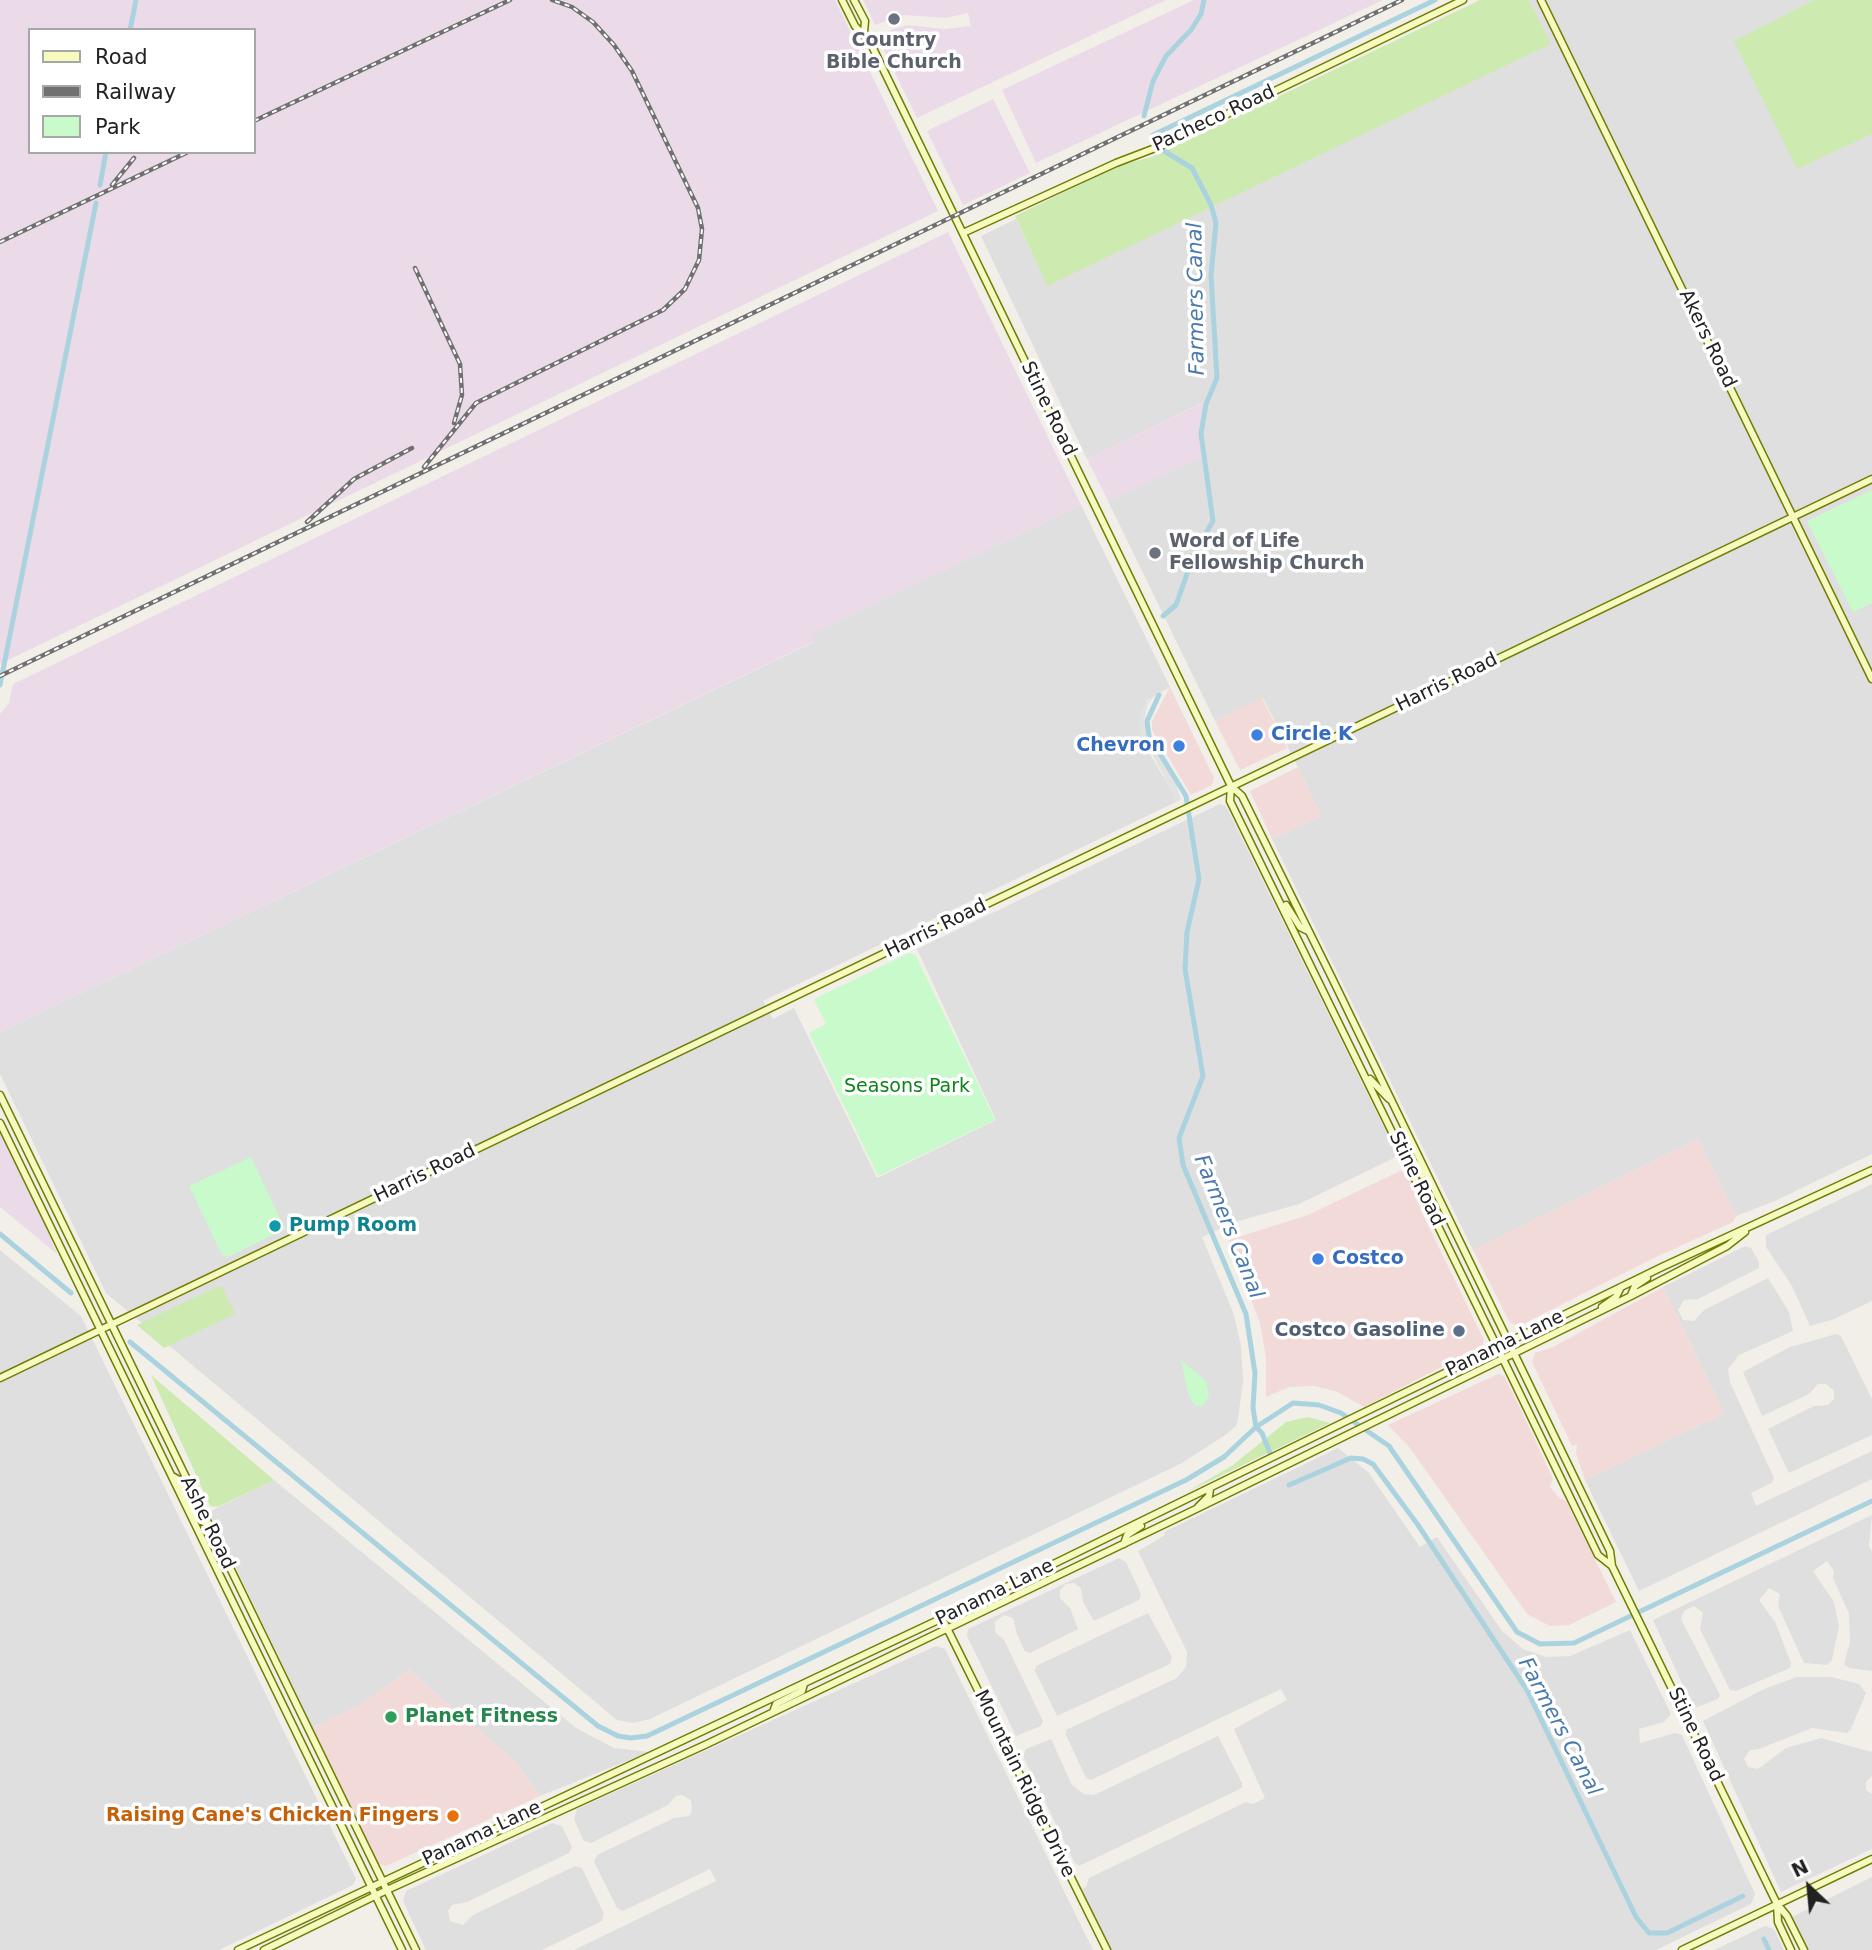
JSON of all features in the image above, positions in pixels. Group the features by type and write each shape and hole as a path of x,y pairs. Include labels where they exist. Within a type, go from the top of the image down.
{"main road":[{"name":"Stine Road","path":"842,0 855,26 864,32 1231,786 1242,796 1515,1353 1610,1551 1612,1566 1777,1904 1787,1916 1804,1950"},
{"name":"Stine Road","path":"854,0 865,21 864,32"},
{"name":"Pacheco Road","path":"962,233 1116,163 1163,145 1463,0"},
{"name":"Akers Road","path":"1541,0 1872,679"},
{"name":"Harris Road","path":"0,1378 1872,479"},
{"name":"Stine Road","path":"1231,786 1230,801 1598,1555 1612,1566"},
{"path":"1272,883 1300,926 1309,932"},
{"path":"1363,1069 1380,1093 1390,1100"},
{"name":"Ashe Road","path":"0,1095 416,1950"},
{"path":"0,1108 8,1112"},
{"name":"Ashe Road","path":"0,1123 402,1950"},
{"path":"1407,1160 1415,1163 1437,1197"},
{"name":"Panama Lane","path":"264,1950 387,1889 948,1630 1587,1318 1727,1246 1750,1229 1872,1170"},
{"name":"Panama Lane","path":"237,1950 942,1618 1727,1235 1750,1229"},
{"path":"1631,1296 1635,1286 1662,1267"},
{"path":"1587,1318 1616,1297 1621,1287"},
{"path":"171,1476 179,1480 198,1518 207,1524"},
{"path":"1195,1510 1209,1496 1210,1489"},
{"path":"1124,1544 1128,1535 1157,1514"},
{"name":"Mountain Ridge Drive","path":"942,1618 1107,1950"},
{"path":"774,1712 776,1704 802,1691 804,1684"},
{"path":"560,1810 573,1792"},
{"path":"1682,1950 1872,1858"},
{"name":"Stine Road","path":"1777,1904 1778,1922 1791,1950"}],"shaded area":[{"path":"0,0 835,0 938,211 0,664"},
{"path":"863,0 1166,0 917,118 878,38 890,30 908,25 944,29 971,26 968,13 946,18 904,15 875,25"},
{"path":"1194,0 1383,0 1036,163 1002,90"},
{"path":"1529,0 1872,0 1872,1154 1775,1201 1736,1216 1698,1139 1473,1250 1272,839 1321,816 1298,767 1263,698 1215,721 1108,501 1196,459 1203,440 1208,400 1087,459 981,236 1016,219 1047,285 1550,44"},
{"path":"993,99 1030,173 963,205 927,131"},
{"path":"948,232 1081,505 812,634 815,641 0,1032 0,714 9,703 13,684"},
{"path":"1209,400 1203,430 1206,456 1108,501 1087,459"},
{"path":"1081,505 1170,687 1146,701 1141,740 1176,802 763,1001 773,1019 794,1008 877,1178 996,1120 917,949 1220,804 1226,806 1396,1152 1394,1158 1299,1204 1235,1222 1202,1237 1234,1315 1241,1346 1243,1381 1238,1419 1236,1426 1224,1436 1180,1464 650,1719 633,1723 617,1720 106,1293 0,1074 0,1032 814,642 811,634"},
{"path":"1170,687 1214,778 1212,785 1191,795 1152,730 1152,721"},
{"path":"1156,694 1147,705 1144,722 1176,784 1181,799 1176,802 1138,728 1141,707"},
{"path":"1262,698 1287,748 1240,770 1215,721"},
{"path":"1298,767 1321,816 1272,839 1250,791"},
{"path":"0,1120 57,1254 0,1207"},
{"path":"1698,1139 1736,1216 1733,1222 1656,1257 1519,1326 1510,1323 1473,1250"},
{"path":"1400,1171 1407,1173 1418,1196 1420,1209 1484,1340 1482,1346 1364,1407 1338,1392 1315,1386 1289,1387 1266,1397 1266,1358 1260,1323 1229,1240 1308,1215"},
{"path":"1872,1184 1872,1301 1834,1319 1810,1326 1792,1286 1766,1247 1766,1235"},
{"path":"1745,1246 1751,1248 1759,1262 1759,1268 1698,1299 1684,1300 1678,1310 1683,1320 1694,1321 1704,1310 1768,1278 1789,1312 1793,1331 1739,1355 1728,1369 1730,1382 1774,1478 1772,1483 1751,1493 1756,1506 1872,1451 1872,1479 1639,1591 1585,1480 1724,1413 1663,1287"},
{"path":"0,1250 81,1316 356,1879 353,1885 219,1950 0,1950"},
{"path":"1663,1287 1724,1413 1585,1480 1576,1453 1577,1444 1572,1446 1532,1362 1535,1353 1553,1347"},
{"path":"1836,1334 1841,1336 1872,1399 1872,1435 1789,1473 1768,1429 1814,1406 1828,1405 1834,1399 1834,1391 1826,1384 1818,1384 1809,1394 1762,1416 1743,1372 1790,1347"},
{"path":"1498,1374 1504,1376 1553,1479 1550,1487 1559,1498 1566,1501 1616,1602 1569,1625 1550,1626 1527,1614 1410,1448 1388,1425"},
{"path":"1338,1448 1368,1472 1420,1547 1437,1537 1502,1631 1523,1649 1546,1657 1570,1656 1630,1630 1671,1714 1664,1722 1639,1729 1640,1743 1675,1733 1682,1735 1755,1894 1751,1904 1656,1950 1105,1950 1076,1892 1086,1887 1089,1878 1246,1802 1253,1804 1265,1798 1234,1729 1287,1700 1281,1689 1091,1780 1086,1778 1066,1730 1177,1678 1186,1667 1187,1652 1138,1551 1165,1535 1164,1532"},
{"path":"274,1480 576,1728 614,1748 649,1752 540,1796 513,1760 409,1670 362,1704 313,1728 209,1512"},
{"path":"1872,1515 1869,1546 1872,1552 1872,1671 1849,1668 1844,1664 1850,1642 1849,1614 1833,1578 1834,1571 1827,1561 1813,1571 1834,1602 1839,1626 1832,1660 1827,1665 1804,1663 1778,1606 1780,1594 1769,1588 1759,1600 1775,1622 1791,1663 1790,1668 1736,1691 1730,1690 1700,1629 1703,1613 1694,1606 1684,1611 1681,1619 1720,1695 1718,1699 1697,1707 1691,1703 1653,1620"},
{"path":"1119,1558 1126,1562 1141,1594 1139,1600 1094,1621 1083,1602 1081,1588 1074,1583 1066,1584 1060,1590 1060,1598 1070,1608 1078,1629 1030,1653 1025,1651 1013,1618 1004,1615 995,1622 995,1632 1004,1640 1043,1721 1041,1726 1016,1736 967,1636 968,1629"},
{"path":"1148,1613 1172,1657 1170,1664 1057,1716 1035,1671 1036,1666"},
{"path":"936,1646 945,1649 1093,1950 574,1950 716,1881 710,1869 623,1911 617,1908 594,1862 597,1855 674,1818 689,1816 692,1811 691,1800 682,1795 676,1796 668,1805 591,1843 584,1841 574,1819 577,1809"},
{"path":"409,1670 513,1760 540,1796 386,1866 376,1863 313,1728 362,1704"},
{"path":"1796,1677 1831,1677 1859,1684 1866,1693 1851,1729 1847,1733 1812,1728 1750,1750 1744,1759 1748,1767 1758,1769 1786,1748 1821,1738 1872,1752 1872,1776 1866,1782 1866,1790 1872,1794 1872,1849 1781,1892 1703,1721 1762,1690"},
{"path":"1218,1736 1242,1788 1079,1866 1074,1862 1023,1756 1026,1749 1051,1739 1072,1785 1084,1794 1094,1795"},
{"path":"552,1823 562,1826 572,1847 569,1853 467,1902 452,1905 448,1911 450,1921 463,1925 473,1915 575,1866 582,1868 604,1914 602,1921 542,1950 426,1950 403,1901 406,1891"},
{"path":"1872,1877 1872,1950 1808,1950 1792,1917"},
{"path":"1765,1926 1774,1929 1784,1950 1714,1950"}],"green space":[{"path":"1480,0 1529,0 1551,44 1047,286 1015,216 1120,165 1152,157"},
{"path":"1814,0 1872,0 1872,134 1797,169 1734,41"},
{"path":"1872,490 1872,603 1853,612 1807,521"},
{"name":"Seasons Park","path":"909,953 916,956 995,1120 878,1176 809,1033 826,1024 814,999"},
{"path":"251,1157 285,1229 228,1257 222,1255 189,1186"},
{"path":"222,1287 235,1314 164,1348 137,1325"},
{"path":"1181,1360 1206,1381 1209,1396 1202,1407 1194,1405 1188,1393"},
{"path":"151,1375 274,1480 218,1507 210,1506"},
{"path":"1308,1417 1330,1423 1185,1493 1233,1465 1286,1422"}],"waterway":[{"path":"130,28 136,0"},
{"name":"Farmers Canal","path":"1144,116 1153,81 1166,56 1191,30 1201,14 1204,0"},
{"path":"1153,135 1435,0"},
{"name":"Farmers Canal","path":"1163,616 1176,605 1194,554 1213,521 1201,434 1206,404 1217,378 1211,275 1216,223 1211,205 1192,168 1164,151"},
{"path":"100,185 106,154"},
{"path":"0,685 96,203"},
{"name":"Farmers Canal","path":"1159,695 1147,721 1149,736 1186,796 1199,879 1187,932 1185,969 1203,1076 1179,1138 1183,1165 1246,1314 1255,1373 1253,1408 1256,1427 1262,1433 1270,1453"},
{"path":"0,1234 71,1293"},
{"path":"130,1342 598,1726 618,1736 631,1738 647,1736 1186,1480 1224,1457 1256,1427 1293,1403 1319,1405 1341,1413 1389,1446 1517,1632 1540,1644 1574,1643 1872,1501"},
{"name":"Farmers Canal","path":"1289,1485 1351,1458 1363,1459 1373,1464 1418,1525 1527,1690 1636,1917 1649,1933 1667,1933 1743,1896"},
{"name":"Farmers Canal","path":"1764,1939 1769,1950"}],"railway":[{"path":"256,120 510,0"},
{"path":"424,467 476,403 663,310 685,289 699,260 702,229 698,208 632,71 614,45 593,22 572,7 552,0"},
{"path":"0,676 1402,0"},
{"path":"0,242 184,154"},
{"path":"112,185 134,158"},
{"path":"415,268 460,364 462,395 454,423"},
{"path":"307,522 354,479 412,448"}],"place":[{"name":"Country Bible Church","path":"894,19"},
{"name":"Word of Life Fellowship Church","path":"1155,553"},
{"name":"Circle K","path":"1257,735"},
{"name":"Chevron","path":"1179,746"},
{"name":"Pump Room","path":"275,1226"},
{"name":"Costco","path":"1318,1259"},
{"name":"Costco Gasoline","path":"1459,1331"},
{"name":"Planet Fitness","path":"391,1717"},
{"name":"Raising Cane's Chicken Fingers","path":"453,1816"}]}
